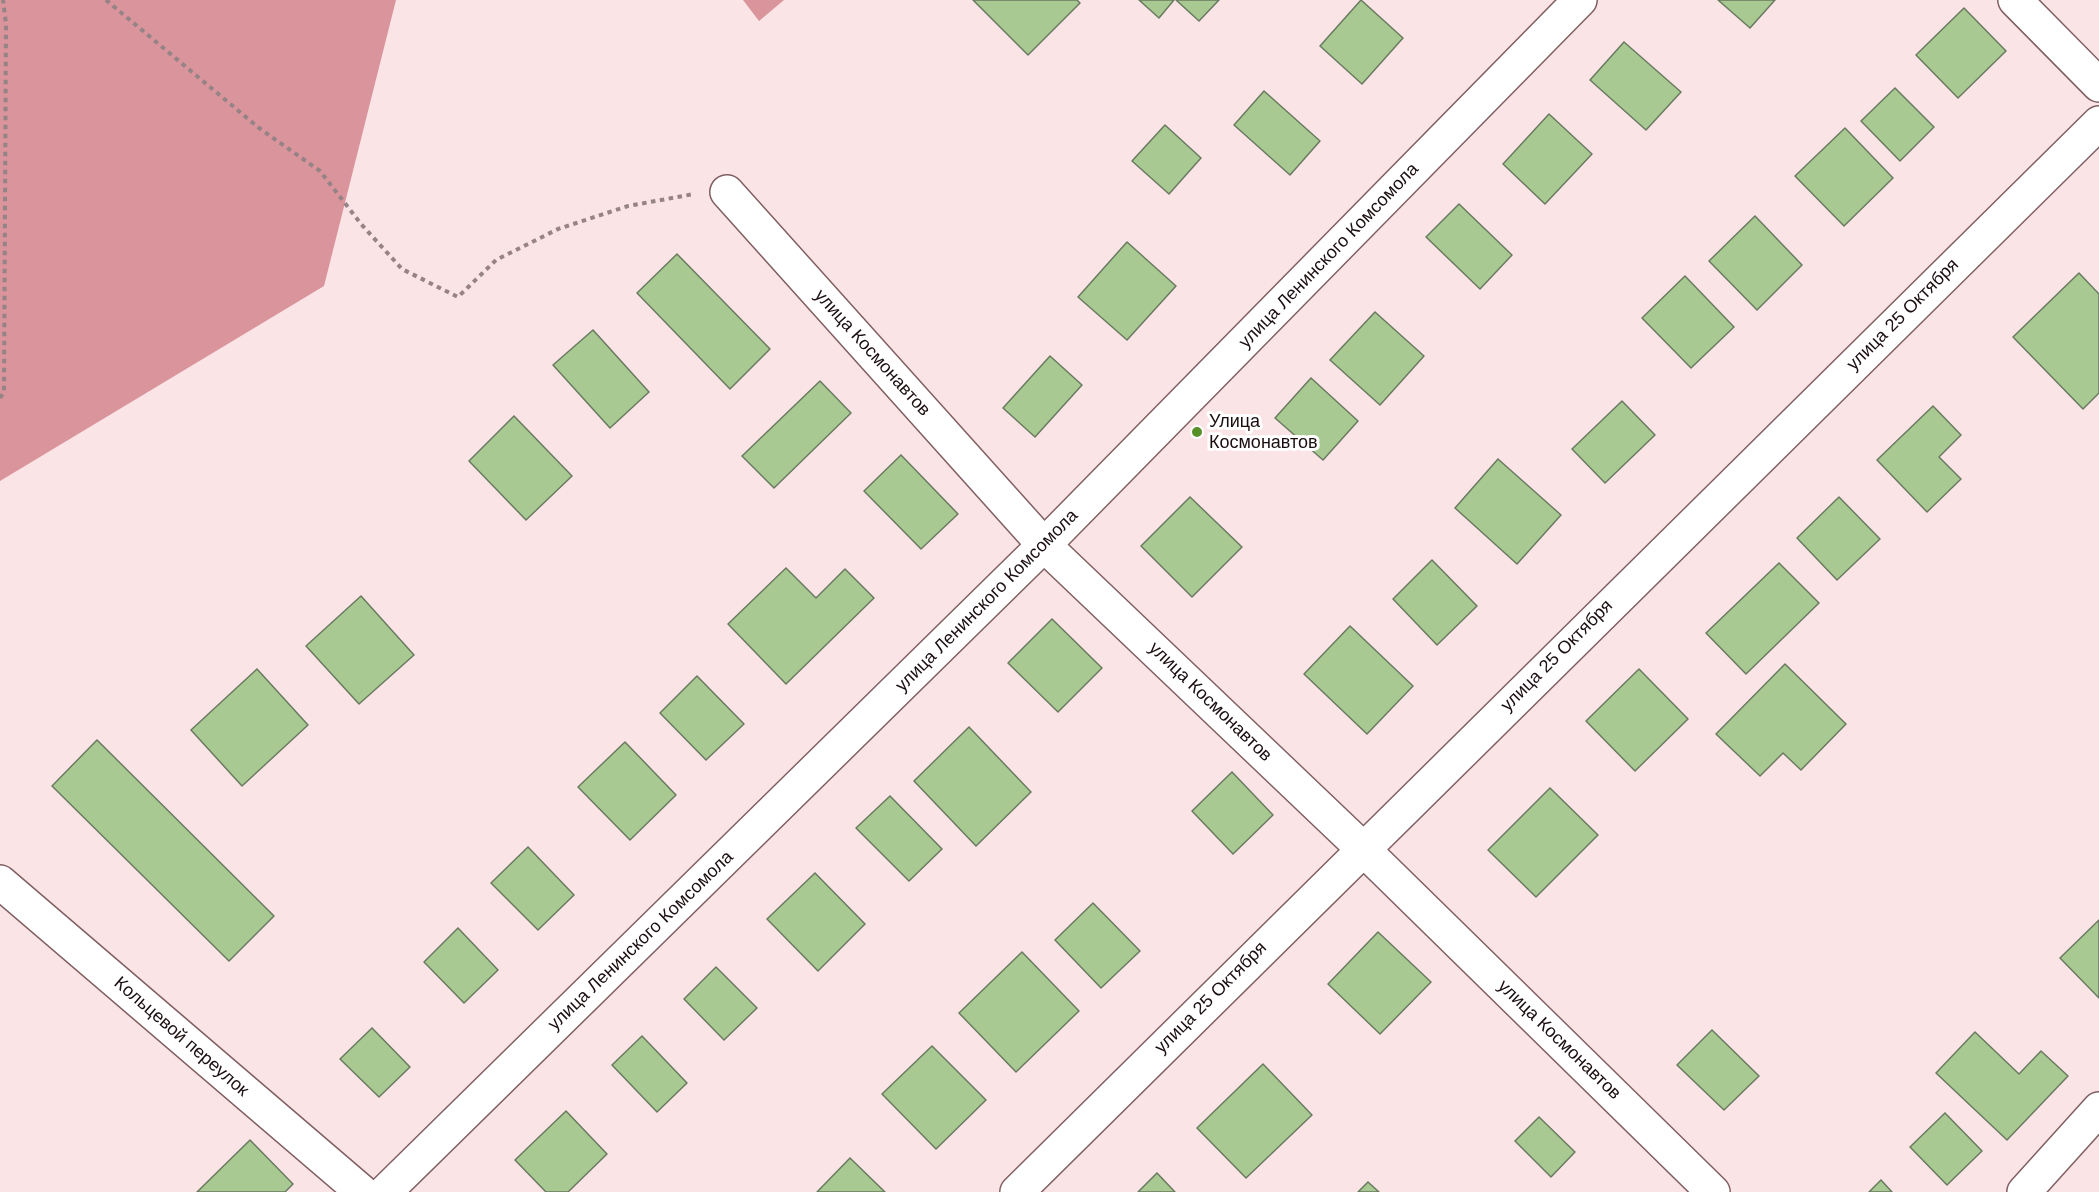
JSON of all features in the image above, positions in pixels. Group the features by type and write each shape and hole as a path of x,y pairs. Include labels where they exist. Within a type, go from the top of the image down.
{"street":[{"name":"улица Ленинского Комсомола","path":"385,1192 1044,545 1580,0"},
{"path":"2015,0 2099,86"},
{"name":"улица 25 Октября","path":"1017,1192 1362,848 2099,123"},
{"name":"улица Космонавтов","path":"728,192 1044,545 1362,848 1713,1192"},
{"name":"Кольцевой переулок","path":"0,882 362,1192"},
{"path":"2024,1192 2099,1109"}],"path":[{"path":"0,398 4,392 6,24 3,0"},
{"path":"106,0 186,64 259,128 320,171 361,224 402,269 458,297 496,260 558,229 628,206 703,193 728,192"}],"shaded area":[{"path":"0,0 396,0 324,286 0,481"},
{"path":"743,0 784,0 759,21"}],"building":[{"path":"973,0 1077,0 1080,3 1028,55"},
{"path":"1139,0 1174,0 1159,18"},
{"path":"1176,0 1219,0 1199,21"},
{"path":"1361,0 1403,38 1362,84 1320,46"},
{"path":"1718,0 1775,0 1750,28"},
{"path":"1964,8 2006,51 1958,98 1916,55"},
{"path":"1624,42 1681,92 1646,130 1590,80"},
{"path":"1895,88 1934,127 1900,161 1861,121"},
{"path":"1264,91 1320,141 1290,175 1234,125"},
{"path":"1549,114 1592,154 1545,204 1503,164"},
{"path":"1165,125 1201,158 1169,194 1132,161"},
{"path":"1845,128 1893,178 1844,226 1795,176"},
{"path":"1459,204 1512,255 1480,289 1426,237"},
{"path":"1755,216 1802,265 1757,310 1709,261"},
{"path":"1127,242 1176,286 1127,340 1078,297"},
{"path":"677,254 770,349 730,389 637,293"},
{"path":"2079,273 2099,294 2099,393 2083,409 2013,337"},
{"path":"1685,276 1734,327 1691,368 1642,318"},
{"path":"1375,312 1424,356 1380,405 1330,360"},
{"path":"593,330 649,392 610,428 553,365"},
{"path":"1050,356 1082,385 1035,437 1003,408"},
{"path":"1311,378 1358,421 1323,460 1275,418"},
{"path":"820,381 851,413 774,488 742,456"},
{"path":"1622,401 1655,435 1605,483 1572,449"},
{"path":"1933,406 1961,435 1939,457 1961,479 1927,512 1877,460"},
{"path":"514,416 572,476 526,520 469,461"},
{"path":"901,455 958,514 921,549 864,491"},
{"path":"1498,459 1561,515 1517,564 1455,508"},
{"path":"1190,497 1242,547 1192,597 1141,546"},
{"path":"1839,497 1880,539 1837,580 1797,538"},
{"path":"1432,560 1477,606 1437,645 1393,599"},
{"path":"1779,563 1819,603 1746,674 1706,633"},
{"path":"786,568 816,598 845,569 874,598 786,684 728,624"},
{"path":"361,596 414,655 359,704 306,646"},
{"path":"1052,619 1102,668 1058,712 1008,663"},
{"path":"1350,626 1413,686 1367,734 1304,674"},
{"path":"1785,664 1846,724 1801,770 1783,753 1760,776 1716,734"},
{"path":"257,669 308,725 242,786 191,730"},
{"path":"1639,669 1688,719 1635,771 1586,721"},
{"path":"697,676 744,724 706,760 660,713"},
{"path":"969,727 1031,792 976,846 914,781"},
{"path":"97,740 274,916 229,961 52,786"},
{"path":"625,742 676,795 630,840 578,787"},
{"path":"1232,772 1273,815 1233,854 1192,811"},
{"path":"1550,788 1598,835 1536,897 1488,850"},
{"path":"890,796 942,849 909,881 856,828"},
{"path":"528,847 574,895 538,930 491,883"},
{"path":"815,873 865,924 818,971 767,919"},
{"path":"1093,903 1140,951 1101,988 1055,940"},
{"path":"2099,920 2099,998 2060,958"},
{"path":"458,928 498,970 464,1003 424,962"},
{"path":"1378,932 1431,982 1380,1034 1328,984"},
{"path":"1022,952 1079,1011 1016,1072 959,1013"},
{"path":"716,967 757,1008 724,1040 684,999"},
{"path":"372,1028 410,1067 379,1097 340,1059"},
{"path":"1712,1030 1759,1076 1724,1110 1677,1065"},
{"path":"1975,1032 2019,1074 2041,1051 2068,1076 2007,1140 1936,1073"},
{"path":"642,1036 687,1083 657,1112 612,1065"},
{"path":"932,1046 986,1100 936,1149 882,1094"},
{"path":"1263,1064 1312,1115 1246,1178 1197,1128"},
{"path":"566,1111 607,1154 568,1192 546,1192 515,1160"},
{"path":"1945,1113 1982,1151 1947,1185 1910,1147"},
{"path":"1539,1117 1575,1152 1551,1177 1515,1141"},
{"path":"250,1140 293,1184 285,1192 197,1192"},
{"path":"850,1158 885,1192 817,1192"},
{"path":"1157,1173 1175,1192 1138,1192"},
{"path":"1881,1180 1892,1192 1869,1192"},
{"path":"1368,1182 1379,1192 1358,1192"}],"place":[{"name":"Улица Космонавтов","path":"1197,432"}]}
